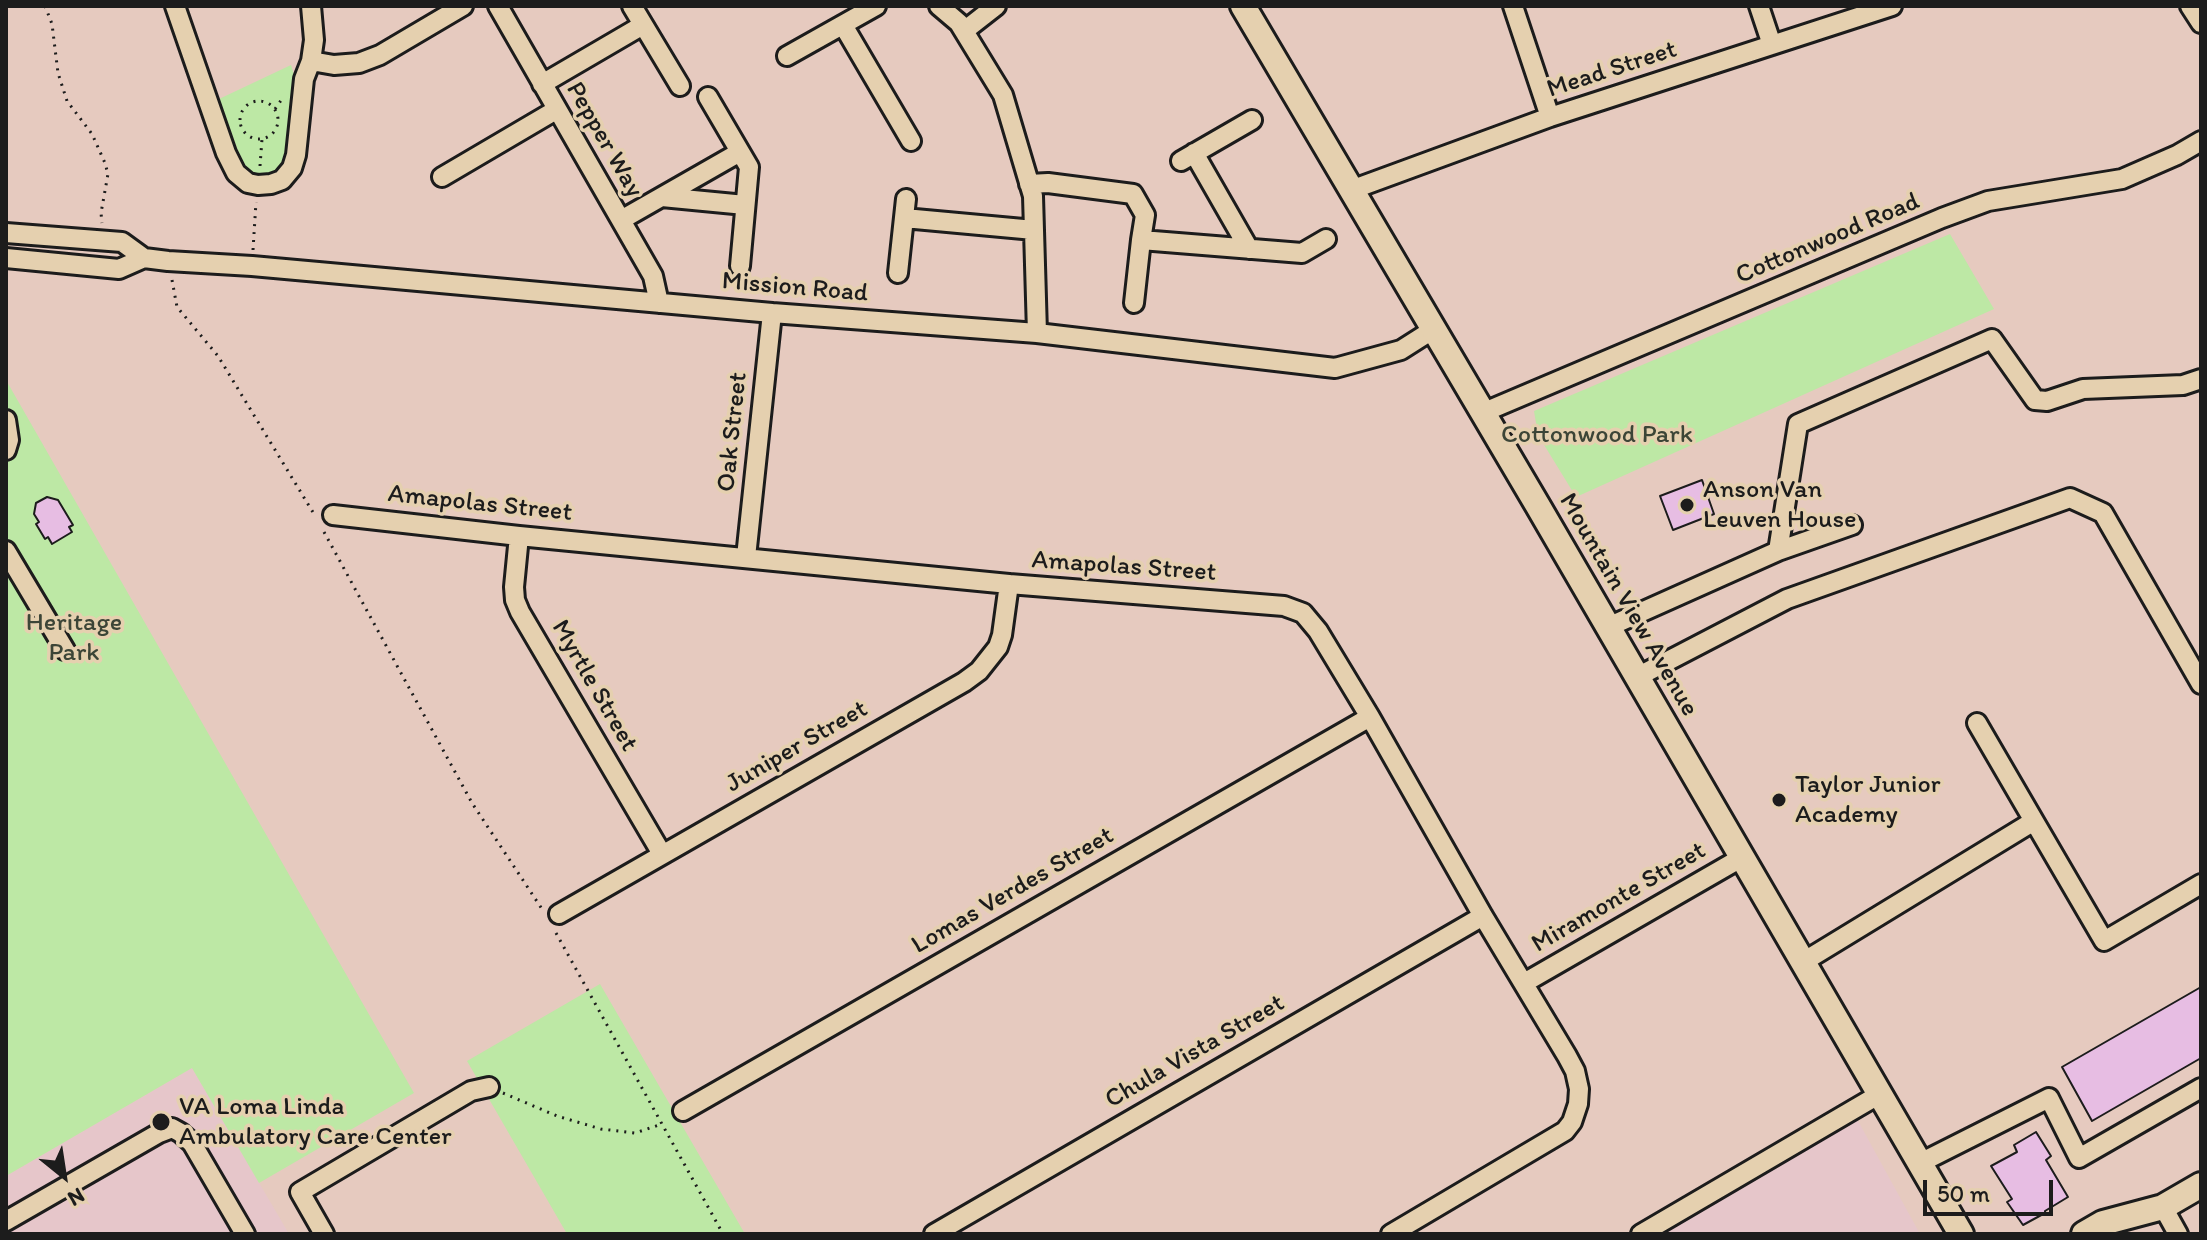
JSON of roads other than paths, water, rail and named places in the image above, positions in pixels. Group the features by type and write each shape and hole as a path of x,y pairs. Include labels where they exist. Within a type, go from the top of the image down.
{"main road":[{"name":"Mountain View Avenue","path":"1243,6 1961,1234"},
{"path":"2136,1234 2163,1207 2201,1185"},
{"path":"2084,1234 2103,1223 2163,1207"}],"street":[{"path":"175,6 226,153 236,173 248,183 258,185 282,180 292,168 296,155 304,79 314,40 311,6"},
{"path":"311,61 334,65 359,63 380,55 463,6"},
{"name":"Pepper Way","path":"498,6 653,276 659,303"},
{"path":"632,6 680,86"},
{"path":"787,56 876,6"},
{"path":"939,6 959,23 1003,95 1033,196 1037,333"},
{"path":"964,31 996,6"},
{"path":"1513,6 1550,117"},
{"path":"1759,6 1772,45"},
{"name":"Mead Street","path":"1351,190 1550,117 1892,6"},
{"path":"2190,6 2201,23"},
{"path":"542,84 643,25"},
{"path":"843,25 911,141"},
{"path":"708,97 749,167 740,266"},
{"path":"442,177 556,110"},
{"path":"1249,249 1188,157 1252,120"},
{"name":"Cottonwood Road","path":"1482,413 1942,218 1988,201 2122,179 2201,141"},
{"path":"621,220 740,152"},
{"path":"1029,184 1048,183 1133,194 1145,215 1134,303"},
{"path":"662,197 745,205"},
{"path":"898,273 906,199"},
{"path":"904,218 1034,230"},
{"name":"Mission Road","path":"6,233 122,242 144,258 168,261 1037,333 1335,368 1401,350 1434,329"},
{"path":"1141,240 1302,253 1326,239"},
{"name":"Mission Road","path":"6,258 119,269 144,258"},
{"name":"Oak Street","path":"746,557 772,313"},
{"path":"1778,551 1798,424 1992,339 2035,400 2047,401 2083,389 2183,385 2201,379"},
{"path":"6,420 9,440 6,450"},
{"path":"1637,677 1787,599 2070,498 2103,513 2201,684"},
{"name":"Amapolas Street","path":"333,515 1009,584 1293,608 1312,621 1370,717 1567,1056 1579,1089 1572,1122 1556,1138 1391,1234"},
{"path":"1608,627 1778,551 1852,525"},
{"name":"Myrtle Street","path":"519,536 514,587 520,612 662,854"},
{"path":"6,551 65,650"},
{"name":"Juniper Street","path":"550,915 964,682 979,671 998,647 1009,584"},
{"name":"Lomas Verdes Street","path":"683,1111 1370,717"},
{"path":"1977,723 2104,941 2201,884"},
{"path":"1803,962 2034,821"},
{"name":"Miramonte Street","path":"1524,983 1741,858"},
{"name":"Chula Vista Street","path":"934,1234 1483,916"},
{"path":"324,1234 300,1192 471,1091 489,1087"},
{"path":"1920,1163 2049,1098 2079,1158 2201,1088"},
{"path":"1641,1234 1880,1094"},
{"path":"6,1221 172,1128 192,1143 245,1234"},
{"path":"2163,1207 2178,1234"}],"place":[{"name":"Anson Van Leuven House","path":"1687,505"},
{"name":"Taylor Junior Academy","path":"1779,800"},
{"name":"VA Loma Linda Ambulatory Care Center","path":"161,1122"}],"park label":[{"name":"Cottonwood Park","path":"1597,435"},
{"name":"Heritage Park","path":"74,638"}]}
